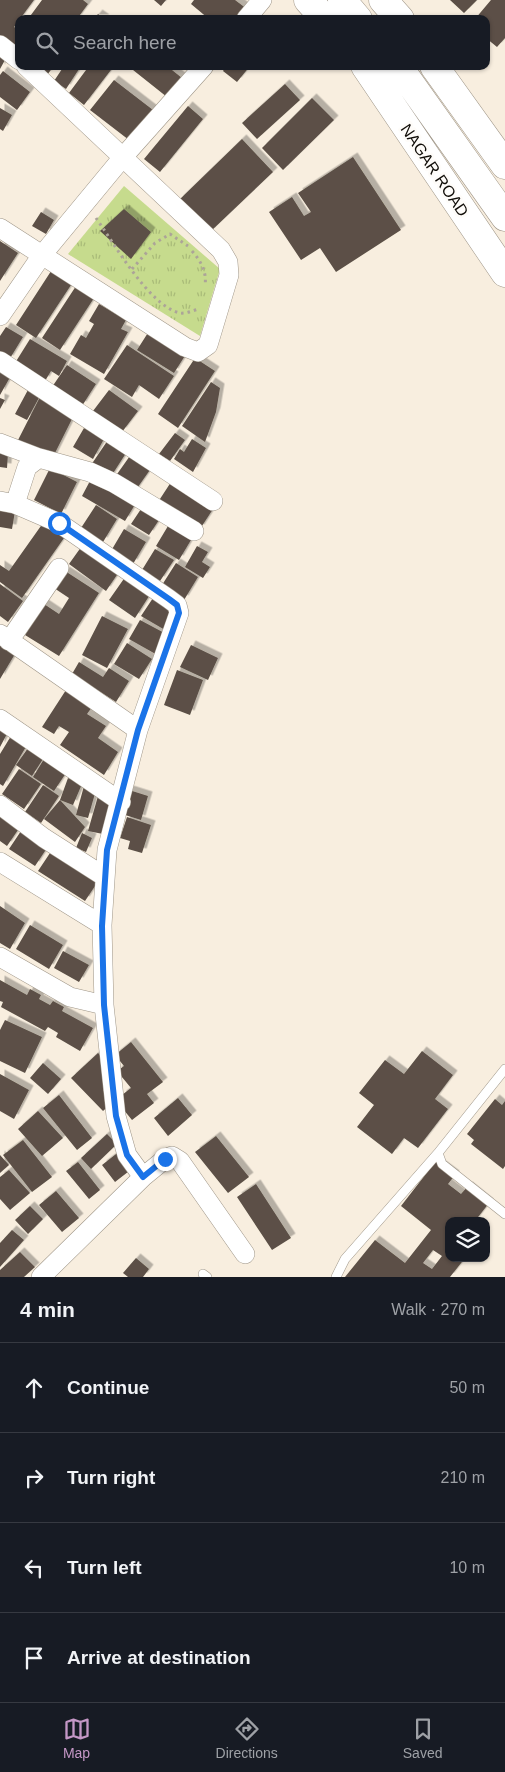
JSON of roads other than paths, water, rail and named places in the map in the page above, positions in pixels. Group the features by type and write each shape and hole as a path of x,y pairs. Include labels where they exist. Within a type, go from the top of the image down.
{"highway":[{"path":"308,0 321,15"},
{"path":"342,0 355,15"},
{"path":"383,0 396,15"},
{"name":"NAGAR ROAD","path":"368,70 505,273"},
{"path":"401,70 505,217"},
{"path":"437,70 505,165"}],"street":[{"path":"249,15 262,0"},
{"path":"0,45 15,57"},
{"path":"0,228 185,347 198,352 208,345 229,275 228,262 221,250 30,70"},
{"path":"1,313 42,255 123,158 200,70"},
{"path":"0,361 213,501"},
{"path":"0,443 39,458 90,472 114,483 194,530"},
{"path":"39,458 27,466 7,503 59,523 177,605 179,613 138,730 121,802 107,850 105,878 102,926 104,1005 116,1116 127,1155 143,1177"},
{"path":"59,568 4,638 138,730"},
{"path":"0,719 121,802"},
{"path":"0,804 44,838 105,878"},
{"path":"0,862 102,926"},
{"path":"0,957 70,997 104,1005"},
{"path":"41,1277 143,1177 165,1159 172,1156 180,1161 245,1254"}],"lane":[{"path":"336,1277 345,1259 438,1153 505,1069"},
{"path":"438,1153 442,1164 505,1214"}]}
